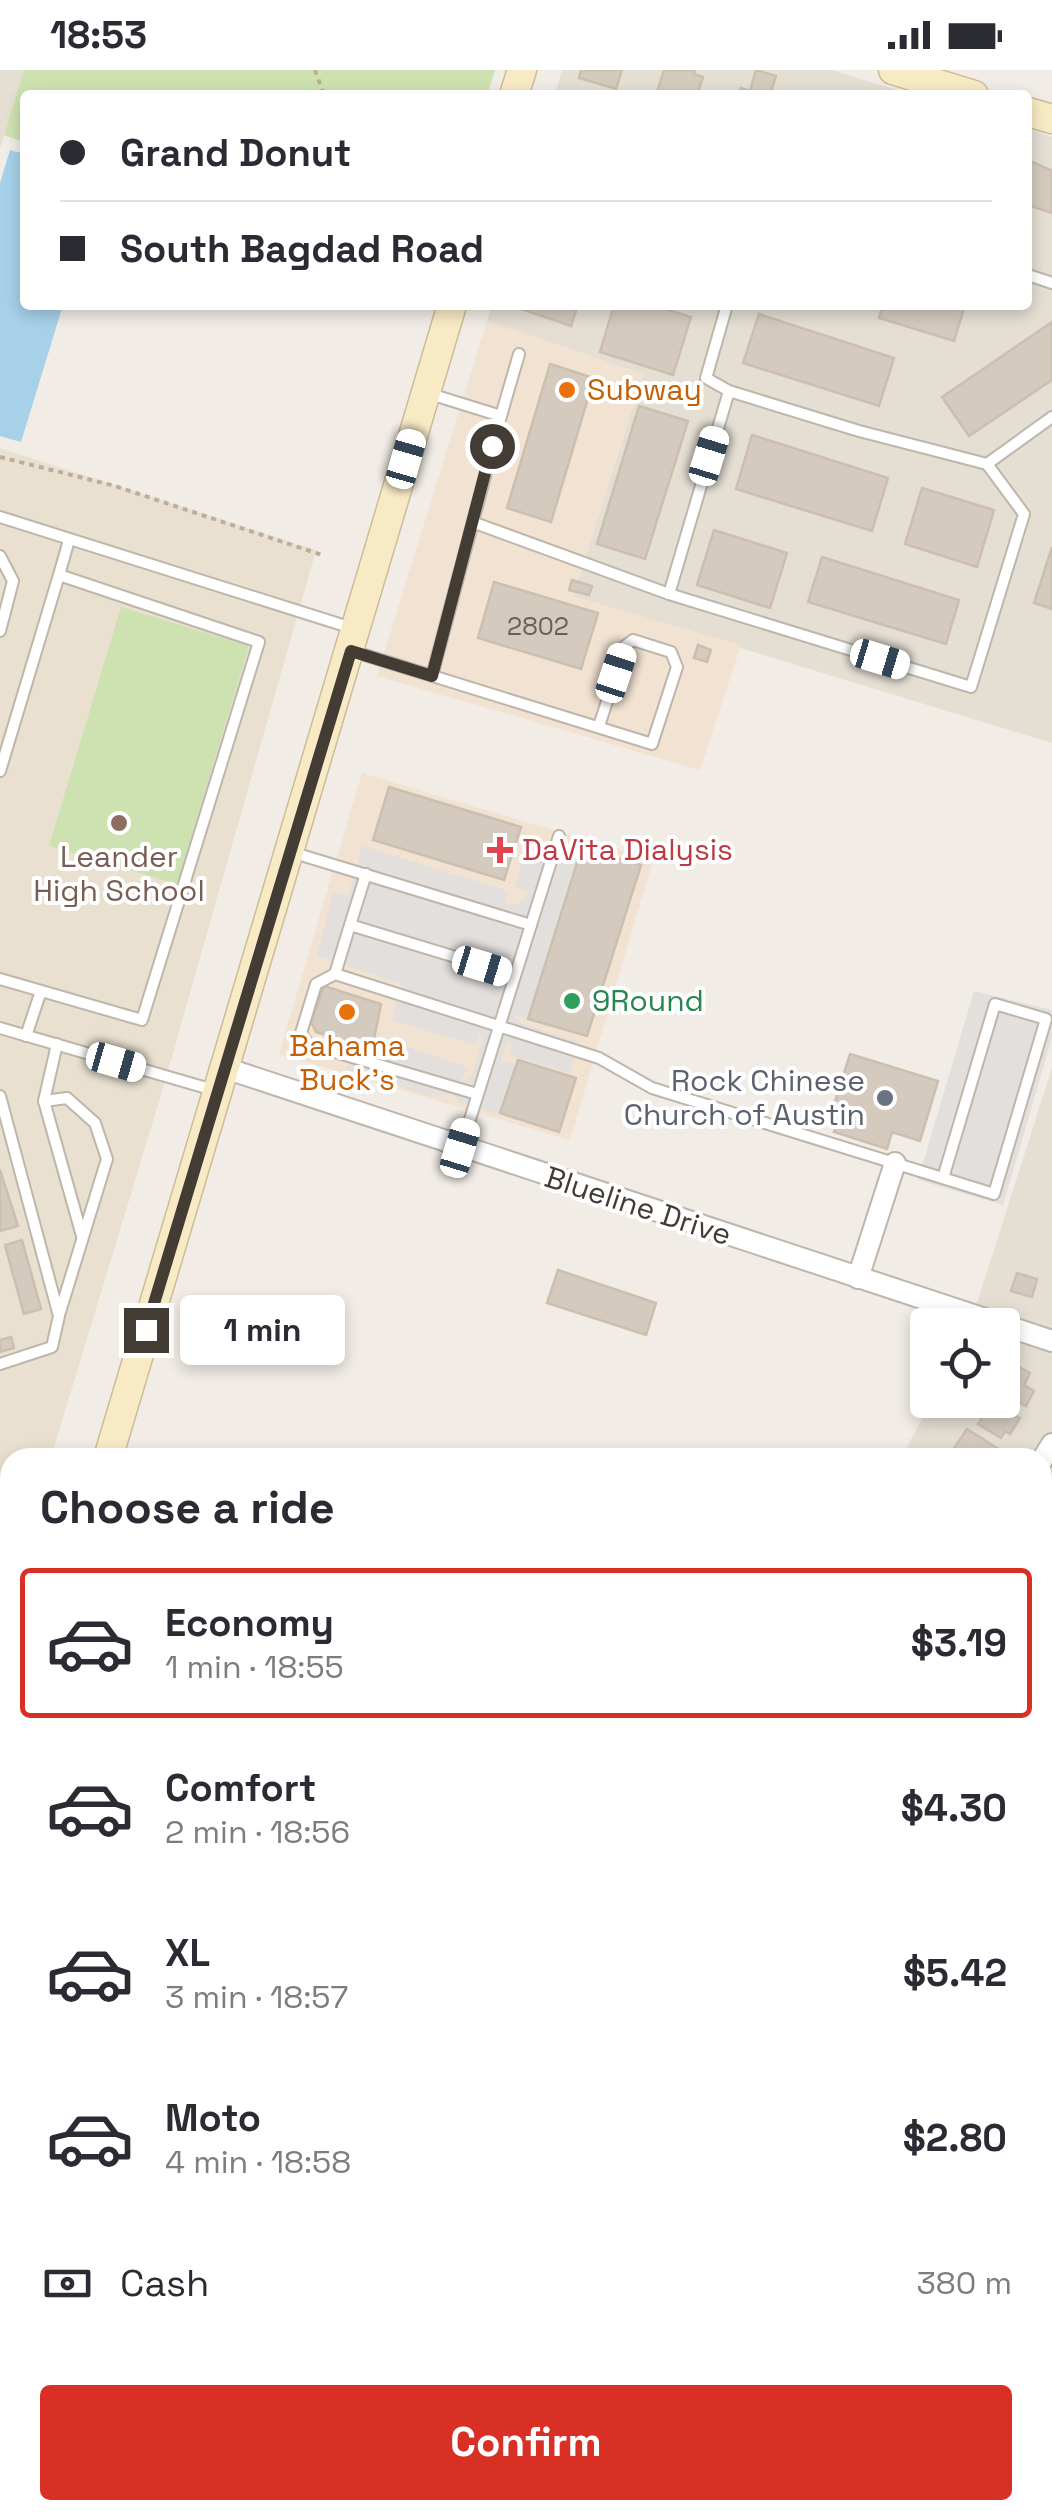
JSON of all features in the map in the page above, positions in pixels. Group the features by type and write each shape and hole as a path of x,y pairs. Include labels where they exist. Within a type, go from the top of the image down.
{"main road":[{"path":"893,70 958,90"},
{"path":"113,1448 451,310"}],"street":[{"name":"Blueline Drive","path":"221,1080 460,1148 1052,1340"},
{"path":"858,1278 896,1164"}],"lane":[{"path":"475,523 545,552 669,594 972,688 1024,514 987,464 858,432 729,391 706,378 726,310"},
{"path":"432,676 475,523 474,507 519,354"},
{"path":"669,594 729,391"},
{"path":"426,392 501,416"},
{"path":"987,464 1052,417"},
{"path":"0,517 354,640 432,676 652,744 678,667 671,652 644,640 633,640 625,646 598,726"},
{"path":"0,771 68,540"},
{"path":"0,556 13,581 0,632"},
{"path":"0,980 142,1020 259,642 59,575"},
{"path":"460,1148 558,836"},
{"path":"290,852 531,925"},
{"path":"366,874 335,974 316,984 301,1033 308,1044 477,1094"},
{"path":"350,926 515,976"},
{"path":"335,974 598,1058 652,1088 994,1194 1046,1019 995,1004 943,1178"},
{"path":"26,1036 41,991"},
{"path":"0,1028 221,1080"},
{"path":"57,1044 44,1101 82,1237"},
{"path":"0,1096 59,1316"},
{"path":"0,1364 52,1347 107,1158 95,1124 67,1098 44,1101"}],"path":[{"path":"0,457 114,486 322,555"}],"shaded area":[{"path":"0,70 24,70 0,149"},
{"path":"562,70 831,70 897,90 556,90"},
{"path":"1032,130 1052,137 1052,743 573,597 643,374 487,321 490,310 1032,310"},
{"path":"487,321 643,374 573,596 741,645 700,770 377,676"},
{"name":"Leander High School","path":"0,448 316,550 161,1095 54,1448 0,1448"},
{"path":"362,773 653,860 570,1140 279,1054"},
{"path":"528,844 581,849 529,1018 514,1016 517,1022 579,1042 570,1073 510,1055 513,1043 507,1043 501,1060 515,1064 500,1114 460,1102 452,1094 429,1096 346,1069 348,1064 384,1056 397,1044 462,1065 467,1070 460,1079 466,1080 472,1076 483,1038 479,1032 475,1045 392,1020 402,984 317,956 333,892 348,896 362,846 508,891 505,903 509,906 523,901 529,891 515,886"},
{"path":"974,991 1052,1010 1052,1038 1003,1205 918,1180"},
{"path":"1052,1068 1052,1448 906,1448 922,1418 1020,1418 1020,1308 975,1308"}],"green space":[{"path":"24,70 495,70 489,90 20,90 20,141 4,135"},
{"path":"121,607 249,646 177,884 49,846"}],"water":[{"path":"10,150 20,153 20,310 61,310 21,442 0,436 0,183"}],"building":[{"path":"581,70 622,70 616,89 579,78"},
{"path":"664,70 695,70 694,74 703,77 699,90 658,90"},
{"path":"756,70 776,76 772,90 750,90"},
{"path":"1032,162 1052,171 1052,213 1032,206"},
{"path":"524,310 576,310 571,326"},
{"path":"613,310 669,310 691,317 673,375 600,352"},
{"path":"881,310 963,310 954,341 879,318"},
{"path":"759,314 894,358 879,406 743,363"},
{"path":"1052,322 1052,380 969,436 942,397"},
{"path":"550,364 594,378 551,522 507,508"},
{"path":"639,406 688,421 645,559 597,544"},
{"path":"752,435 888,478 872,531 736,489"},
{"path":"922,488 994,510 977,567 905,544"},
{"path":"714,530 787,553 770,608 697,585"},
{"path":"1052,547 1052,609 1034,603"},
{"path":"822,557 959,600 946,644 808,602"},
{"path":"572,580 592,586 589,595 569,590"},
{"path":"494,582 598,613 581,669 478,638"},
{"path":"698,645 711,650 707,662 694,658"},
{"path":"389,787 521,827 504,880 373,840"},
{"path":"582,847 641,865 587,1036 528,1019"},
{"name":"Bahama Buck's","path":"324,986 381,1004 372,1049 316,1032 311,1022"},
{"name":"Rock Chinese Church of Austin","path":"850,1054 938,1081 920,1141 892,1132 887,1149 834,1132 839,1116 831,1114"},
{"path":"518,1060 576,1078 559,1132 500,1113"},
{"path":"0,1170 18,1226 0,1231"},
{"path":"22,1240 41,1309 24,1314 5,1245"},
{"path":"558,1270 656,1303 646,1335 547,1303"},
{"path":"1017,1273 1037,1279 1032,1297 1011,1291"},
{"path":"11,1337 14,1348 0,1352 0,1340"},
{"path":"1020,1368 1030,1373 1024,1385 1034,1391 1026,1406 1020,1403"},
{"path":"982,1418 1020,1418 1010,1434 1005,1431 1001,1438 978,1424"},
{"path":"967,1429 997,1448 954,1448"}],"place":[{"name":"Subway","path":"567,390"},
{"name":"Leander High School","path":"119,823"},
{"name":"DaVita Dialysis","path":"500,850"},
{"name":"9Round","path":"572,1001"},
{"name":"Bahama Buck's","path":"347,1012"},
{"name":"Rock Chinese Church of Austin","path":"885,1098"}],"route":[{"path":"146,1330 351,651 432,676 492,446"}]}
